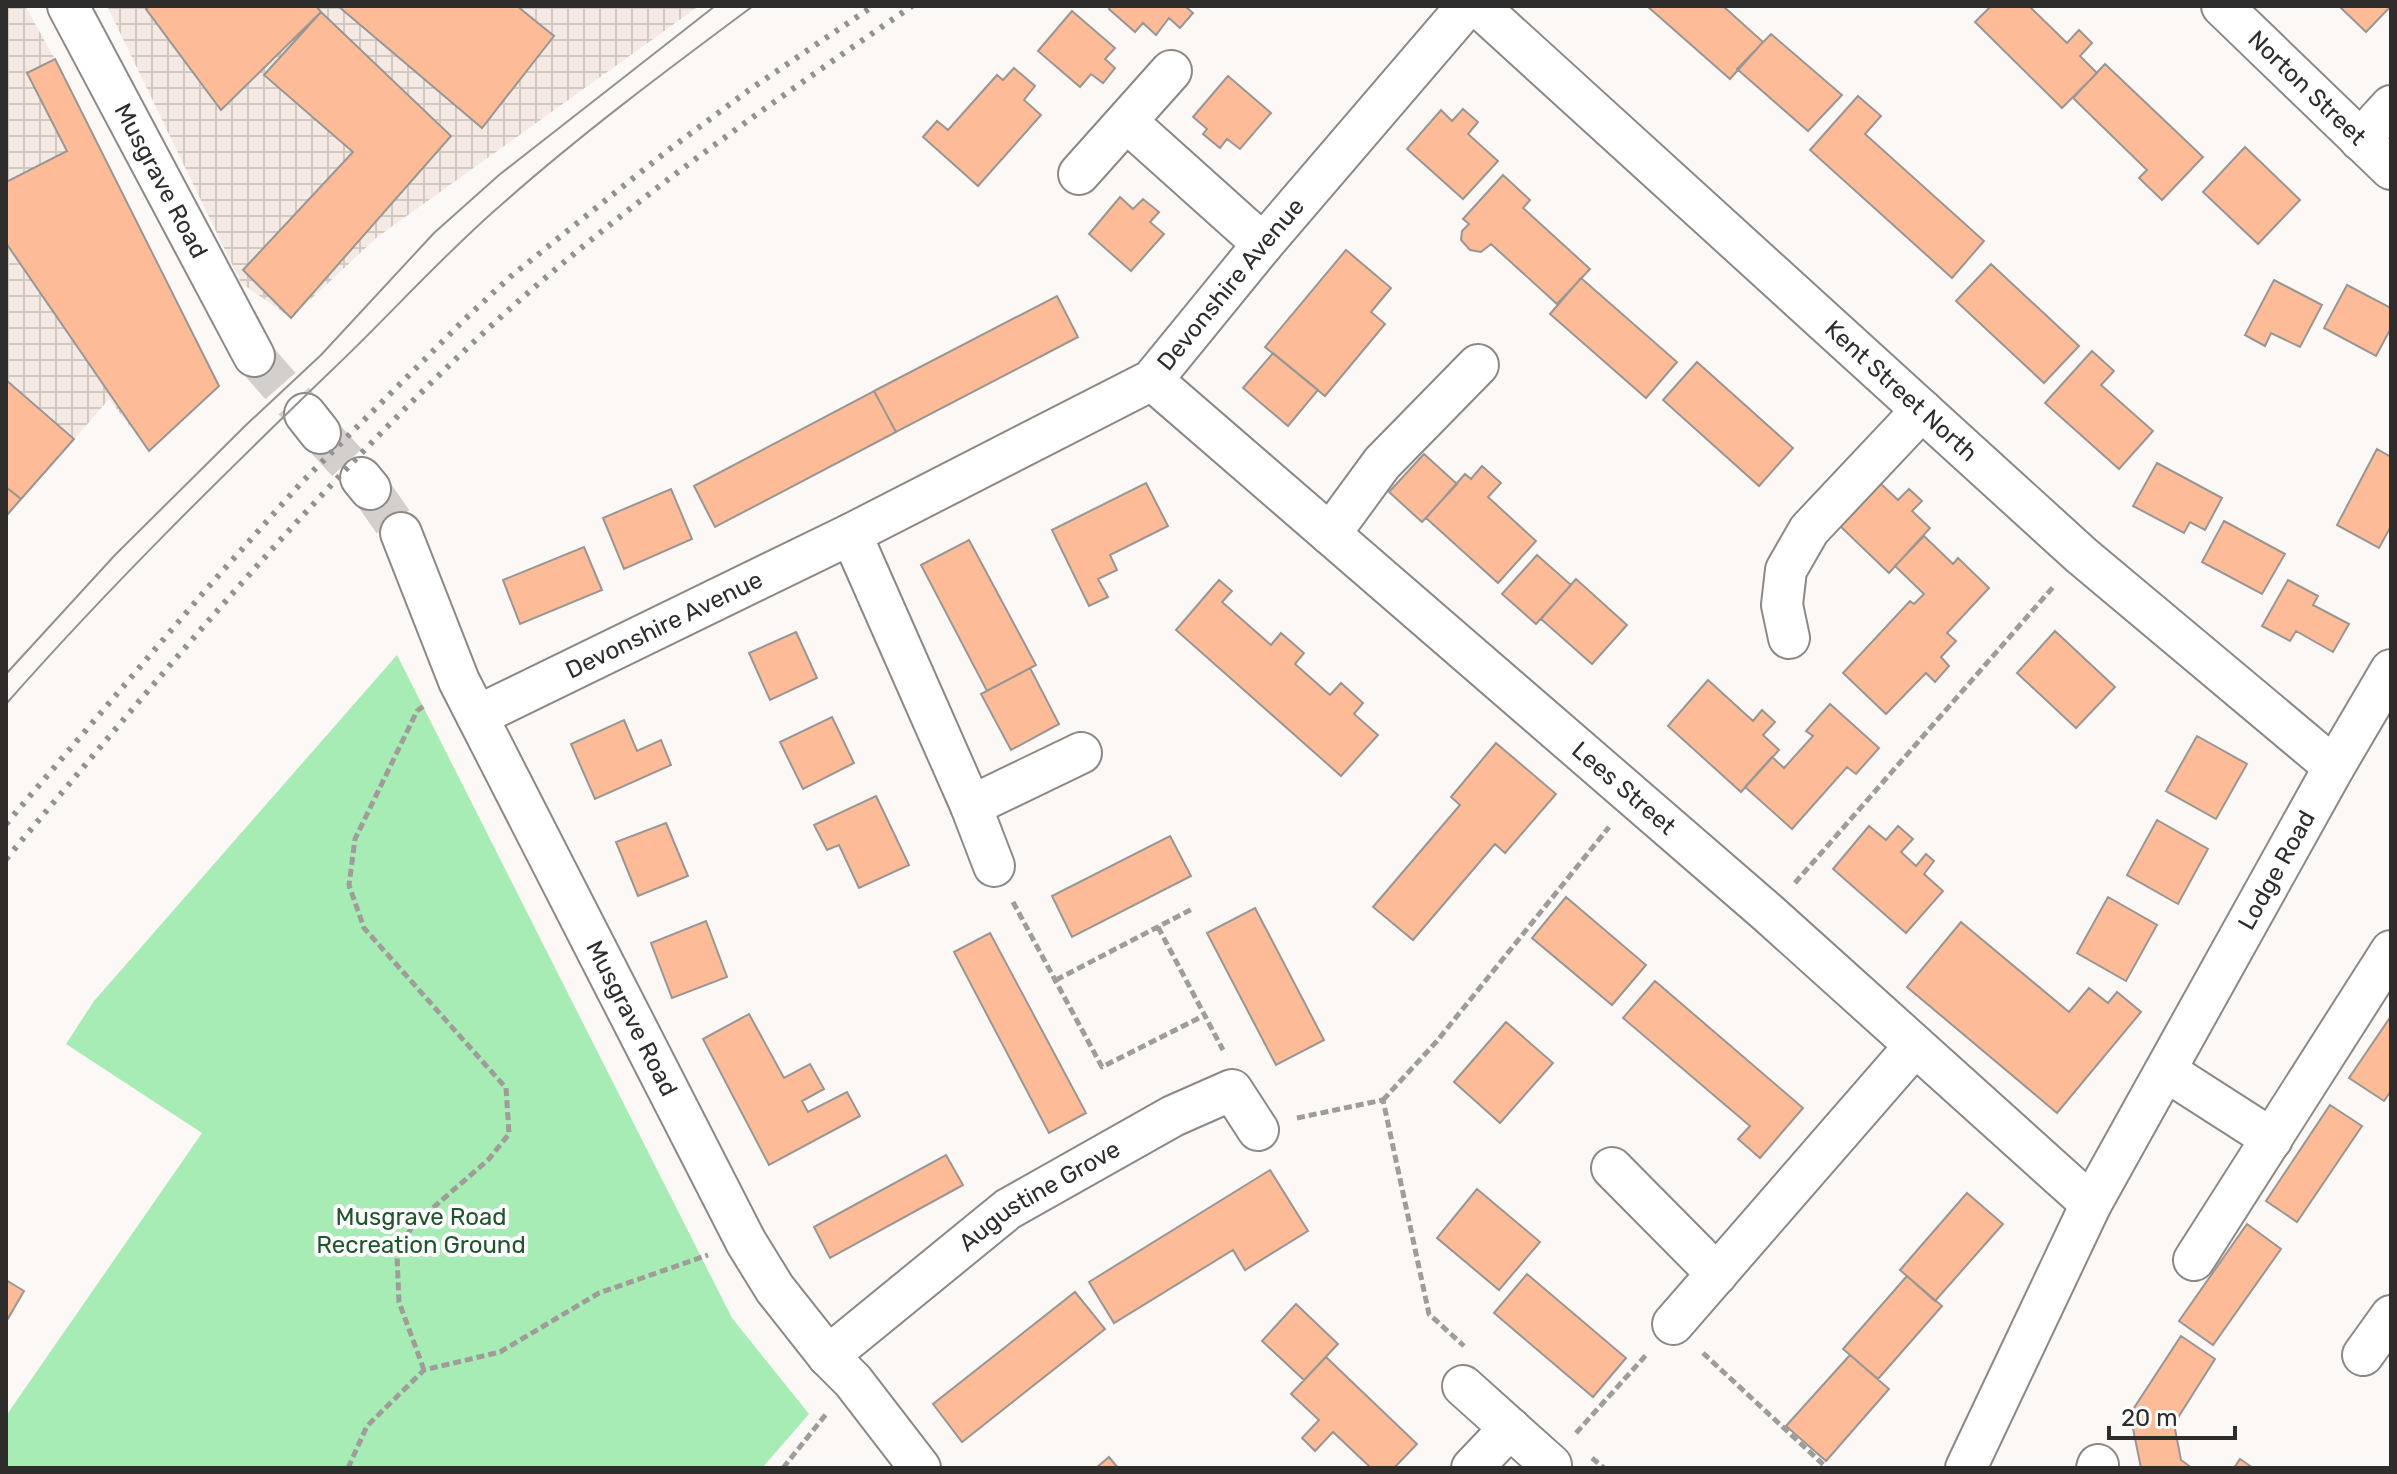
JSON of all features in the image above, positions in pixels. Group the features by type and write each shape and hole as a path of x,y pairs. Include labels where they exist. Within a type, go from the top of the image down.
{"street":[{"name":"Musgrave Road","path":"68,6 254,356"},
{"name":"Devonshire Avenue","path":"468,698 851,534 1152,380 1263,244 1467,6"},
{"name":"Kent Street North","path":"1478,6 2081,555 2334,767"},
{"name":"Norton Street","path":"2222,6 2391,169"},
{"path":"1079,174 1171,71"},
{"path":"2360,140 2391,106"},
{"path":"1127,122 1263,244"},
{"path":"1330,534 1382,463 1478,365"},
{"name":"Lees Street","path":"1152,380 1768,913 2091,1204"},
{"path":"1789,638 1782,605 1786,570 1809,530 1922,410"},
{"name":"Musgrave Road","path":"401,533 468,698 746,1242 775,1289 920,1468"},
{"path":"851,534 971,806 994,866"},
{"name":"Lodge Road","path":"1966,1468 2091,1204 2391,670"},
{"path":"971,806 1081,753"},
{"path":"2194,1260 2391,951"},
{"path":"1673,1324 1914,1047"},
{"path":"2166,1071 2272,1139"},
{"path":"1232,1090 1258,1130"},
{"name":"Augustine Grove","path":"840,1369 1008,1209 1173,1116 1232,1090"},
{"path":"1612,1168 1717,1274"},
{"path":"2363,1355 2391,1316"},
{"path":"1469,1371 1510,1428 1561,1452"},
{"path":"1472,1468 1510,1428"}],"path":[{"path":"1768,913 2081,555"},
{"path":"424,1370 399,1302 397,1256 412,1226 488,1160 509,1134 506,1088 364,928 349,885 355,839 417,711 468,698"},
{"path":"1258,1130 1280,1121 1383,1100 1437,1041 1633,797"},
{"path":"994,866 1102,1067 1205,1015"},
{"path":"1056,980 1194,908"},
{"path":"1158,927 1225,1054 1232,1090"},
{"path":"1383,1100 1429,1314 1469,1371"},
{"path":"348,1468 367,1426 424,1370 500,1352 599,1293 746,1242"},
{"path":"1561,1452 1673,1324 1827,1468"},
{"path":"783,1468 840,1369"}],"shaded area":[{"path":"6,6 25,6 55,59 219,386 149,451 109,399 6,518"},
{"path":"107,6 699,6 376,238 291,318 241,283"}],"green space":[{"name":"Musgrave Road Recreation Ground","path":"397,655 732,1318 809,1414 762,1468 6,1468 6,1417 10,1410 202,1133 66,1044 94,1001"}],"building":[{"path":"149,6 316,6 321,12 221,110 146,9"},
{"path":"338,6 517,6 554,36 482,128"},
{"path":"1111,6 1185,6 1193,13 1180,28 1169,18 1156,35 1143,23 1135,32 1109,9"},
{"path":"1647,6 1723,6 1763,42 1730,79"},
{"path":"1991,6 2029,6 2067,43 2079,30 2092,43 2080,56 2097,73 2062,108 1975,22"},
{"path":"2339,6 2391,6 2366,32"},
{"path":"1072,11 1115,48 1105,59 1115,68 1103,83 1091,74 1080,87 1038,51"},
{"path":"321,12 451,136 291,318 243,270 353,152 264,75"},
{"path":"1771,34 1842,95 1808,131 1737,69"},
{"path":"55,59 219,386 149,451 6,243 6,182 67,151 27,73"},
{"path":"2105,64 2203,157 2162,200 2139,178 2147,170 2073,98"},
{"path":"1014,68 1035,86 1024,100 1041,115 978,186 923,137 937,121 948,130 997,75 1003,80"},
{"path":"1228,76 1271,113 1240,149 1227,139 1220,148 1203,134 1207,129 1193,117"},
{"path":"1858,96 1881,116 1865,134 1984,241 1952,278 1810,150"},
{"path":"1463,109 1478,122 1468,134 1498,161 1463,199 1407,149 1441,110 1452,121"},
{"path":"2245,147 2300,200 2258,244 2203,192"},
{"path":"1503,175 1530,200 1523,208 1590,269 1557,304 1491,244 1481,252 1470,250 1461,240 1462,231 1469,224 1463,219"},
{"path":"1120,197 1133,209 1143,199 1159,212 1150,222 1164,234 1131,271 1089,234"},
{"path":"1346,250 1391,288 1371,312 1385,324 1325,396 1265,347"},
{"path":"1991,264 2079,346 2044,383 1956,301"},
{"path":"1581,278 1677,362 1646,398 1550,314"},
{"path":"2274,280 2322,305 2300,347 2271,333 2265,346 2245,335"},
{"path":"2347,285 2391,308 2391,328 2376,356 2324,328"},
{"path":"1057,296 1078,337 896,432 874,391"},
{"path":"2092,351 2114,371 2101,385 2153,431 2119,469 2045,403"},
{"path":"1273,353 1318,390 1288,426 1243,388"},
{"path":"1697,362 1793,448 1759,486 1663,400"},
{"path":"6,380 74,439 21,499 6,487"},
{"path":"874,391 896,432 715,527 694,486"},
{"path":"2377,449 2391,457 2391,526 2379,548 2337,525"},
{"path":"1424,454 1457,484 1422,522 1389,492"},
{"path":"2157,463 2222,498 2205,530 2190,522 2184,533 2133,506"},
{"path":"1482,466 1501,483 1488,497 1536,541 1498,583 1426,518 1465,474 1471,479"},
{"path":"1146,483 1168,526 1110,555 1117,570 1098,579 1108,597 1089,606 1052,530"},
{"path":"1880,483 1898,500 1909,489 1922,501 1912,511 1930,528 1889,573 1840,526"},
{"path":"6,487 21,499 6,516"},
{"path":"671,489 692,539 624,569 603,518"},
{"path":"2224,521 2285,554 2262,594 2202,562"},
{"path":"1924,536 1953,564 1958,558 1989,588 1947,633 1956,641 1941,657 1949,666 1935,682 1926,673 1886,714 1843,673 1910,601 1914,604 1924,594 1895,566"},
{"path":"969,540 1036,665 987,691 921,565"},
{"path":"584,547 602,590 520,624 503,580"},
{"path":"1537,555 1571,585 1536,624 1502,594"},
{"path":"1576,579 1627,625 1592,664 1541,619"},
{"path":"1219,580 1232,591 1222,602 1271,645 1281,633 1304,653 1295,664 1330,695 1341,683 1363,703 1354,714 1378,735 1341,776 1176,630"},
{"path":"2288,580 2318,596 2313,605 2349,624 2333,652 2296,631 2290,641 2262,626"},
{"path":"2055,631 2115,687 2076,728 2017,673"},
{"path":"796,632 817,678 770,700 749,653"},
{"path":"1030,668 1059,724 1011,750 981,694"},
{"path":"1708,680 1753,721 1762,710 1775,722 1763,735 1779,750 1741,792 1668,726"},
{"path":"1830,704 1879,748 1856,774 1847,767 1792,829 1745,787 1772,757 1784,768 1813,736 1806,731"},
{"path":"832,717 854,763 803,789 780,742"},
{"path":"624,720 637,751 661,740 671,765 595,799 571,744"},
{"path":"2197,736 2247,764 2216,819 2166,791"},
{"path":"1496,743 1556,794 1505,853 1495,844 1413,940 1373,907 1460,805 1451,797"},
{"path":"876,796 909,865 859,888 839,845 827,850 814,825"},
{"path":"2157,820 2208,849 2178,904 2127,875"},
{"path":"666,823 688,876 638,896 616,842"},
{"path":"1869,826 1886,840 1898,826 1913,839 1901,852 1916,866 1926,854 1934,861 1924,874 1943,891 1906,933 1833,869"},
{"path":"1170,836 1191,876 1072,937 1052,896"},
{"path":"1566,897 1646,965 1612,1005 1532,938"},
{"path":"2108,897 2157,925 2126,981 2077,953"},
{"path":"1255,908 1324,1040 1276,1065 1207,933"},
{"path":"706,921 727,977 672,998 651,943"},
{"path":"1961,922 2069,1012 2089,988 2108,1003 2117,992 2141,1012 2057,1113 1907,987"},
{"path":"990,933 1086,1113 1049,1133 954,952"},
{"path":"1655,981 1803,1108 1760,1158 1738,1139 1750,1126 1623,1018"},
{"path":"749,1014 784,1078 810,1064 824,1089 802,1101 808,1112 847,1092 860,1116 769,1165 703,1039"},
{"path":"2391,1016 2391,1091 2384,1101 2349,1078"},
{"path":"1506,1022 1553,1063 1500,1123 1454,1082"},
{"path":"2330,1105 2362,1126 2297,1222 2266,1201"},
{"path":"946,1155 963,1185 830,1258 814,1227"},
{"path":"1270,1170 1308,1231 1245,1270 1233,1250 1114,1323 1089,1282"},
{"path":"1477,1189 1540,1242 1499,1290 1437,1238"},
{"path":"1967,1193 2003,1224 1935,1301 1900,1270"},
{"path":"2247,1224 2281,1249 2213,1345 2179,1321"},
{"path":"1527,1274 1626,1358 1593,1397 1494,1313"},
{"path":"1907,1276 1942,1306 1878,1379 1843,1349"},
{"path":"6,1280 24,1291 6,1322"},
{"path":"1075,1292 1105,1329 962,1442 933,1404"},
{"path":"1296,1304 1338,1344 1304,1380 1262,1341"},
{"path":"2181,1336 2215,1359 2174,1424 2181,1460 2192,1468 2141,1468 2130,1414"},
{"path":"1850,1355 1889,1389 1826,1461 1786,1426"},
{"path":"1326,1357 1417,1444 1394,1468 1371,1468 1333,1432 1315,1451 1302,1438 1319,1420 1291,1394"},
{"path":"1109,1457 1118,1468 1096,1468"},
{"path":"2240,1459 2253,1468 2234,1468"}],"tunnel":[{"path":"254,356 305,414"},
{"path":"320,433 361,478"},
{"path":"370,489 401,533"}],"tram line":[{"path":"6,674 115,555 321,355 434,233 499,175 715,6"},
{"path":"6,704 166,534 479,225 593,128 753,6"}],"railway":[{"path":"6,824 301,483 465,319 510,277 667,151 749,90 873,6"},
{"path":"6,859 181,652 301,517 363,451 492,325 644,198 912,6"}]}
